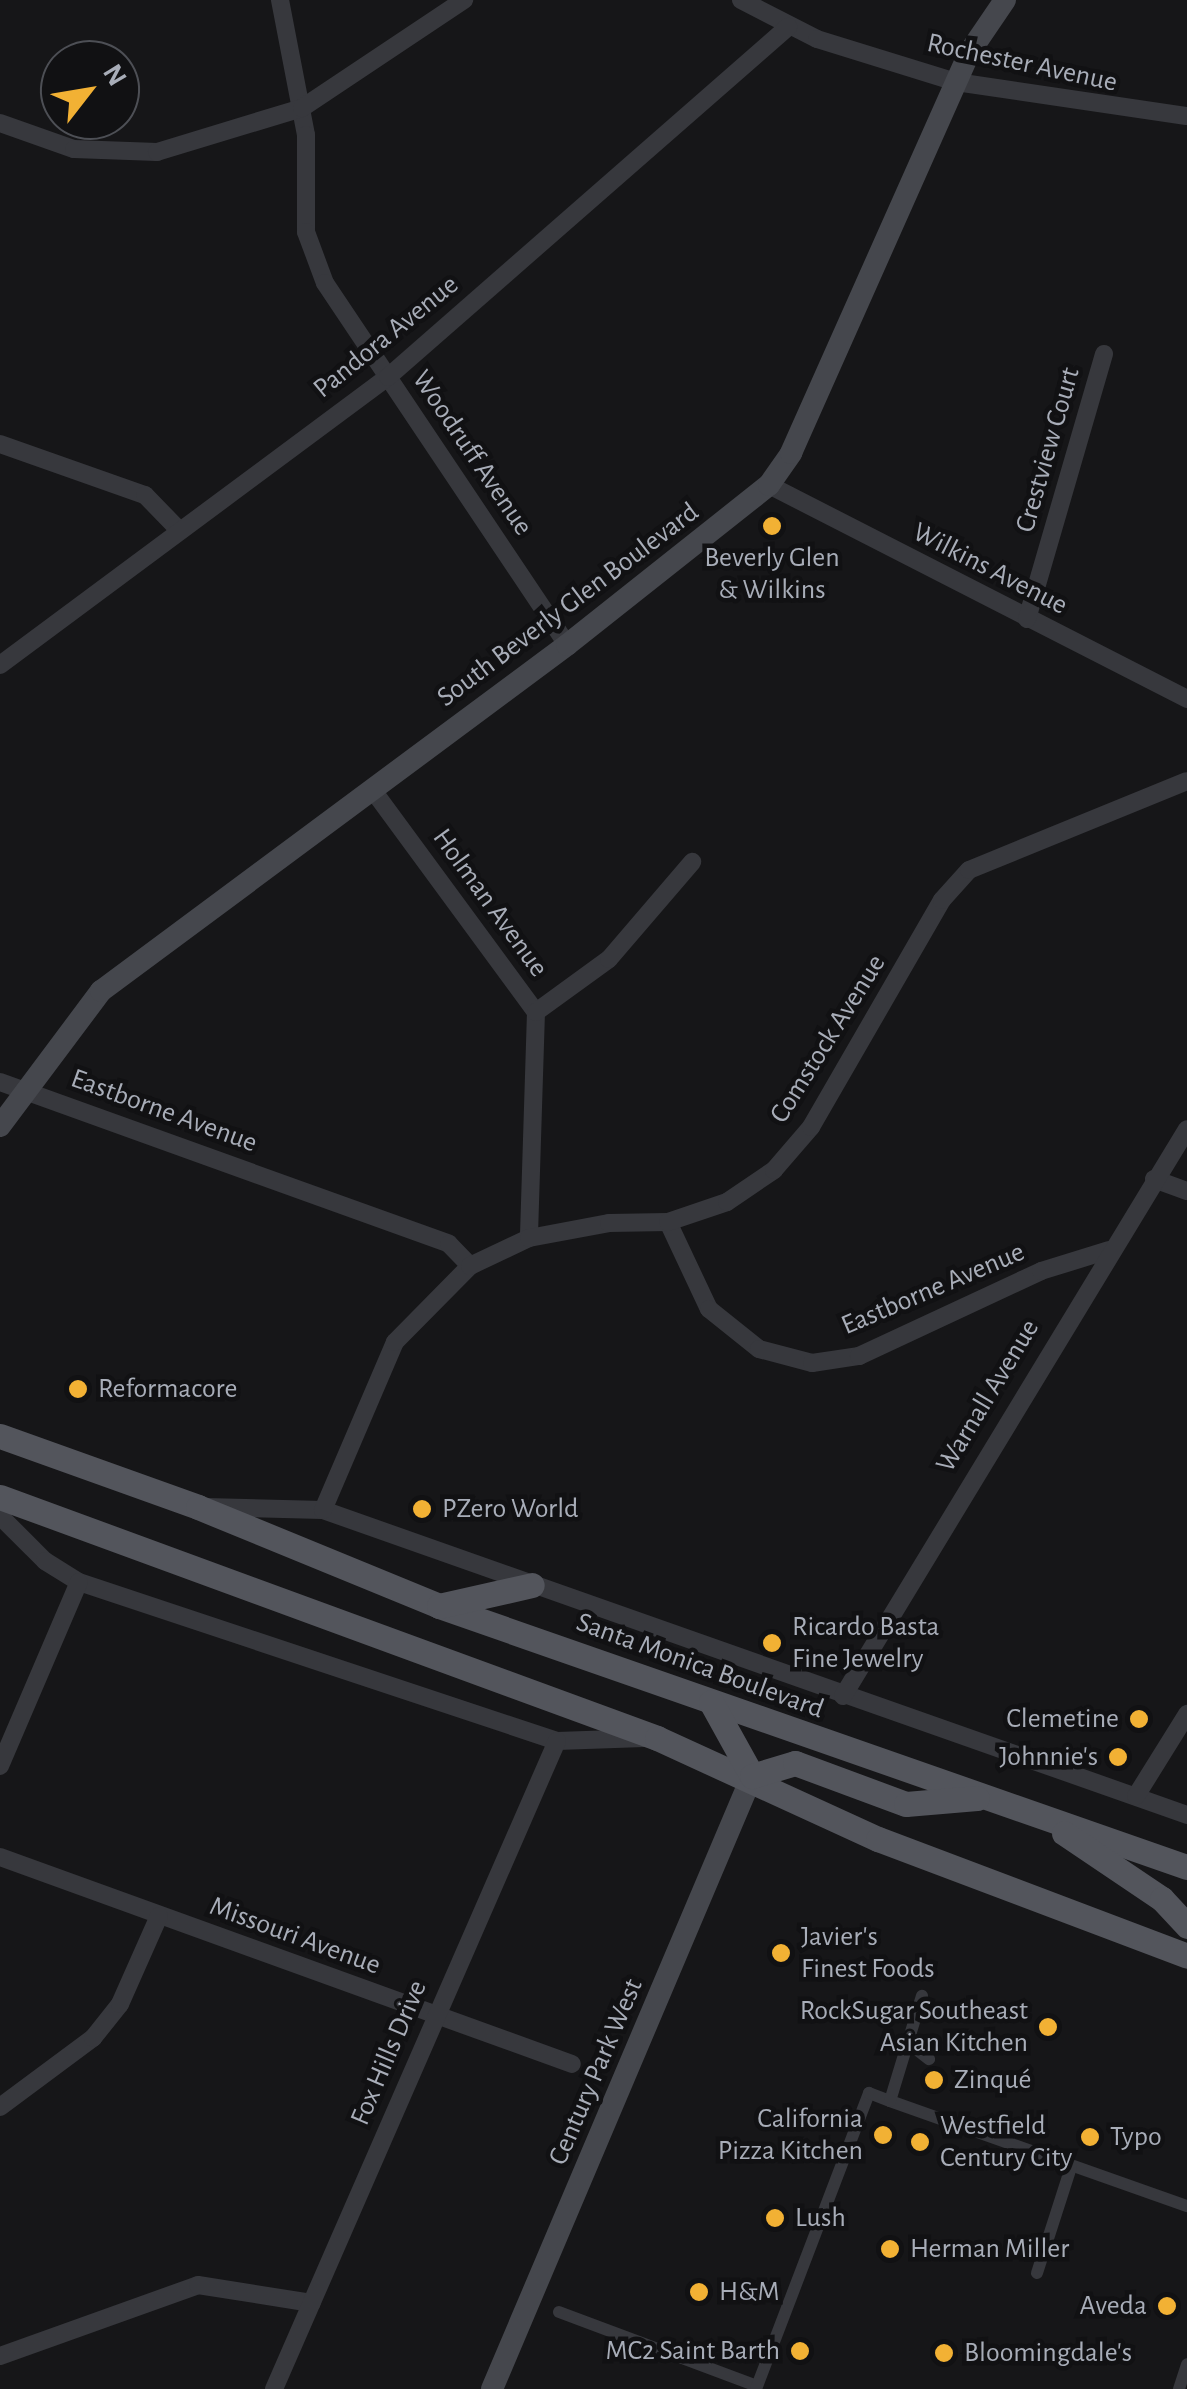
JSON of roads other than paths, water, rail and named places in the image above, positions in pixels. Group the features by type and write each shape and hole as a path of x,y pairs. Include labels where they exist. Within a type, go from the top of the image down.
{"main road":[{"name":"South Beverly Glen Boulevard","path":"0,1126 11,1086 101,991 567,645 769,486 791,454 956,82 1006,0"},
{"name":"Santa Monica Boulevard","path":"0,1436 198,1507 439,1606 980,1798 1187,1866"},
{"path":"0,1497 657,1738 752,1776 878,1839 1187,1956"},
{"path":"439,1606 532,1585"},
{"path":"711,1702 752,1776"},
{"path":"752,1776 794,1763 906,1804 980,1798"},
{"name":"Century Park West","path":"492,2389 752,1776"},
{"path":"1036,1814 1162,1899 1187,1926"}],"street":[{"name":"Woodruff Avenue","path":"280,0 302,108 306,232 325,283 567,645"},
{"path":"0,123 74,149 118,155 156,152 302,108 464,0"},
{"name":"Rochester Avenue","path":"741,0 788,27 956,82 1187,116"},
{"name":"Pandora Avenue","path":"0,665 177,528 388,377 788,27"},
{"name":"Crestview Court","path":"1027,618 1104,354"},
{"path":"0,444 145,495 177,528"},
{"name":"Wilkins Avenue","path":"769,486 1187,698"},
{"name":"Comstock Avenue","path":"323,1510 395,1342 470,1266 529,1238 609,1224 668,1222 727,1202 774,1170 811,1127 942,900 969,870 1187,781"},
{"name":"Holman Avenue","path":"372,789 536,1012 529,1238"},
{"path":"536,1012 609,959 692,862"},
{"name":"Eastborne Avenue","path":"11,1086 448,1244 470,1266"},
{"name":"Warnall Avenue","path":"843,1696 1109,1250 1187,1130"},
{"path":"1154,1179 1187,1190"},
{"name":"Eastborne Avenue","path":"668,1222 709,1309 759,1349 812,1363 858,1356 1041,1272 1109,1250"},
{"name":"Santa Monica Boulevard","path":"198,1507 258,1503 323,1510 1187,1816"},
{"path":"0,1516 45,1561 79,1582 557,1741 657,1738"},
{"path":"0,1766 79,1582"},
{"path":"1136,1796 1187,1714"},
{"name":"Fox Hills Drive","path":"274,2389 557,1741"},
{"name":"Missouri Avenue","path":"0,1857 572,2064"},
{"path":"0,2108 93,2038 120,2004 159,1916"},
{"path":"890,2102 911,2045 922,1996"},
{"path":"911,2045 929,2059"},
{"path":"558,2312 756,2388 870,2093 1187,2206"},
{"path":"1036,2273 1071,2167"},
{"path":"0,2356 198,2285 312,2303"},
{"path":"1178,2389 1187,2364"}],"place":[{"name":"Beverly Glen & Wilkins","path":"772,526"},
{"name":"Reformacore","path":"78,1389"},
{"name":"PZero World","path":"422,1509"},
{"name":"Ricardo Basta Fine Jewelry","path":"772,1643"},
{"name":"Clemetine","path":"1139,1719"},
{"name":"Johnnie's","path":"1118,1757"},
{"name":"Javier's Finest Foods","path":"781,1953"},
{"name":"RockSugar Southeast Asian Kitchen","path":"1048,2027"},
{"name":"Zinqué","path":"934,2080"},
{"name":"California Pizza Kitchen","path":"883,2135"},
{"name":"Typo","path":"1090,2137"},
{"name":"Westfield Century City","path":"920,2142"},
{"name":"Lush","path":"775,2218"},
{"name":"Herman Miller","path":"890,2249"},
{"name":"H&M","path":"699,2292"},
{"name":"Aveda","path":"1167,2306"},
{"name":"MC2 Saint Barth","path":"800,2351"},
{"name":"Bloomingdale's","path":"944,2353"}]}
